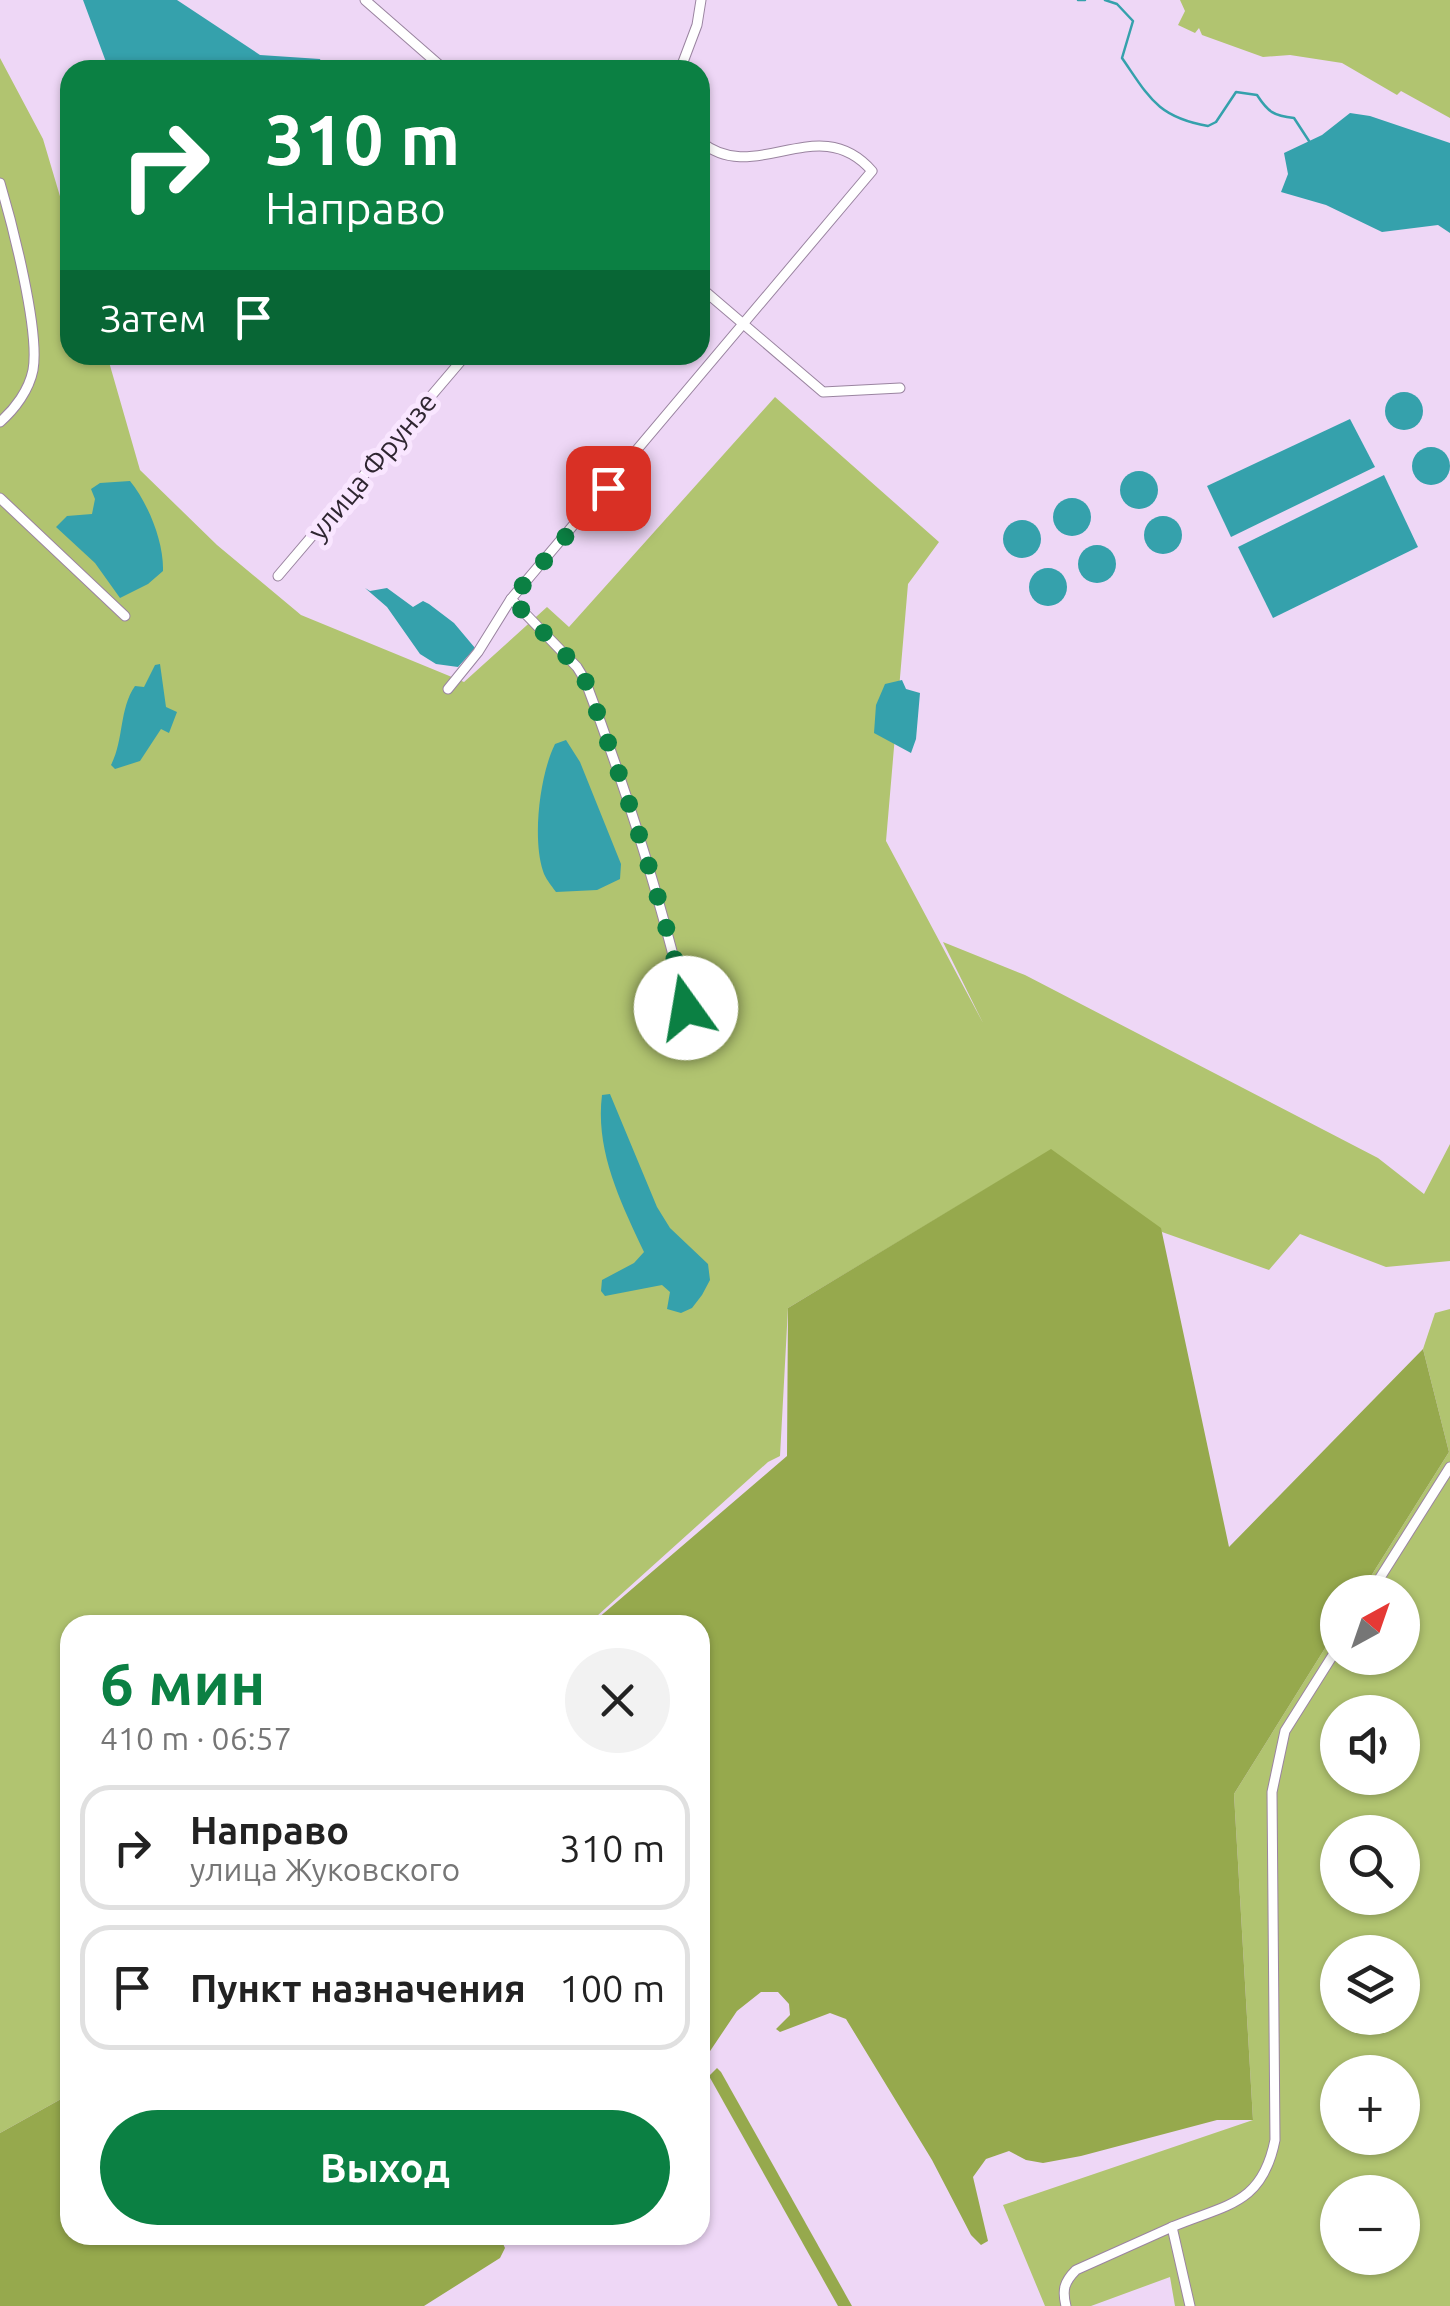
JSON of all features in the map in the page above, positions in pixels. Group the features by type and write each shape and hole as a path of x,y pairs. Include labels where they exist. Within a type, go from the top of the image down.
{"street":[{"path":"366,0 433,60"},
{"path":"684,60 702,0"},
{"path":"448,690 478,652 511,599 872,171 839,146 825,144 745,158 729,157 710,147"},
{"path":"0,183 34,346 33,370 24,392 0,422"},
{"path":"710,296 824,392 900,388"},
{"name":"улица Фрунзе","path":"278,576 457,365"},
{"path":"0,498 125,616"},
{"path":"511,599 585,680 622,777 686,1008"},
{"path":"1382,1575 1450,1466"},
{"path":"1066,2306 1062,2292 1076,2270 1252,2193 1270,2166 1275,2140 1272,1792 1285,1731 1320,1675"},
{"path":"1172,2227 1190,2306"}],"shaded area":[{"path":"83,0 177,0 260,55 320,60 105,60"},
{"path":"1180,0 1450,0 1450,118 1401,91 1397,95 1342,63 1290,55 1263,57 1202,35 1199,28 1195,33 1178,25 1185,11"},
{"path":"0,58 43,139 60,196 60,365 110,365 140,470 217,545 301,615 464,682 547,607 569,627 775,397 939,542 908,584 886,841 983,1023 943,942 1025,975 1378,1158 1424,1194 1450,1144 1450,1261 1386,1267 1300,1234 1269,1270 1162,1232 1051,1150 788,1308 780,1456 768,1462 598,1615 60,1615 60,2100 0,2133"},
{"path":"1350,113 1450,143 1450,233 1438,225 1382,232 1326,205 1281,192 1288,174 1284,153 1322,135"},
{"path":"1404,392 1417,398 1423,411 1417,424 1404,430 1391,424 1385,411 1391,398"},
{"path":"1350,419 1375,467 1231,537 1207,486"},
{"path":"1431,447 1444,453 1450,466 1444,479 1431,485 1418,479 1412,466 1418,453"},
{"path":"1139,471 1152,477 1158,490 1152,503 1139,509 1126,503 1120,490 1126,477"},
{"path":"1384,475 1418,547 1273,618 1238,547"},
{"path":"130,481 154,523 163,571 148,584 120,598 95,563 56,527 67,516 92,514 95,499 91,489 100,483"},
{"path":"1072,498 1085,504 1091,517 1085,530 1072,536 1059,530 1053,517 1059,504"},
{"path":"1163,516 1177,521 1182,535 1177,549 1163,554 1149,549 1144,535 1149,521"},
{"path":"1022,520 1035,526 1041,539 1035,552 1022,558 1009,552 1003,539 1009,526"},
{"path":"1097,545 1110,551 1116,564 1110,577 1097,583 1084,577 1078,564 1084,551"},
{"path":"1048,568 1061,574 1067,587 1061,600 1048,606 1035,600 1029,587 1035,574"},
{"path":"365,588 387,588 413,607 423,601 429,604 454,623 475,648 458,667 436,664 420,654 387,607"},
{"path":"160,664 166,707 177,712 169,733 161,729 140,761 115,769 111,765 130,695 135,686 144,687 155,665"},
{"path":"902,680 906,689 920,693 911,753 874,733 876,705 885,684"},
{"path":"566,740 580,762 621,864 620,879 597,890 556,892 544,874 540,857 539,806 545,772 555,744"},
{"path":"610,1094 657,1207 670,1228 708,1264 710,1280 702,1295 692,1308 681,1313 667,1309 670,1292 662,1285 605,1296 601,1291 602,1280 634,1263 644,1252 606,1156 602,1095"},
{"path":"1051,1149 1161,1228 1229,1547 1423,1349 1449,1452 1372,1575 1320,1575 1320,1656 1234,1794 1253,2120 1217,2120 1043,2163 1009,2151 986,2159 973,2177 988,2241 981,2245 971,2235 932,2160 846,2019 830,2013 780,2032 776,2029 790,2015 789,2004 778,1992 761,1992 737,2011 710,2051 710,1615 602,1615 787,1456 788,1308"},
{"path":"1450,1309 1450,2306 1175,2306 1170,2277 1091,2306 1045,2306 1003,2205 1253,2120 1234,1794 1320,1656 1320,1675 1420,1675 1420,1575 1372,1575 1449,1452 1423,1349 1435,1313"},
{"path":"717,2068 721,2072 852,2306 838,2306 710,2075"},
{"path":"60,2100 60,2245 505,2248 500,2258 424,2306 0,2306 0,2133"}],"waterway":[{"path":"1078,0 1085,0"},
{"path":"1105,0 1117,4 1133,21 1122,58 1165,111 1208,126 1216,122 1236,92 1257,95 1272,112 1294,118 1309,141"}],"route":[{"path":"608,488 511,599 585,680 622,777 686,1008"}]}
